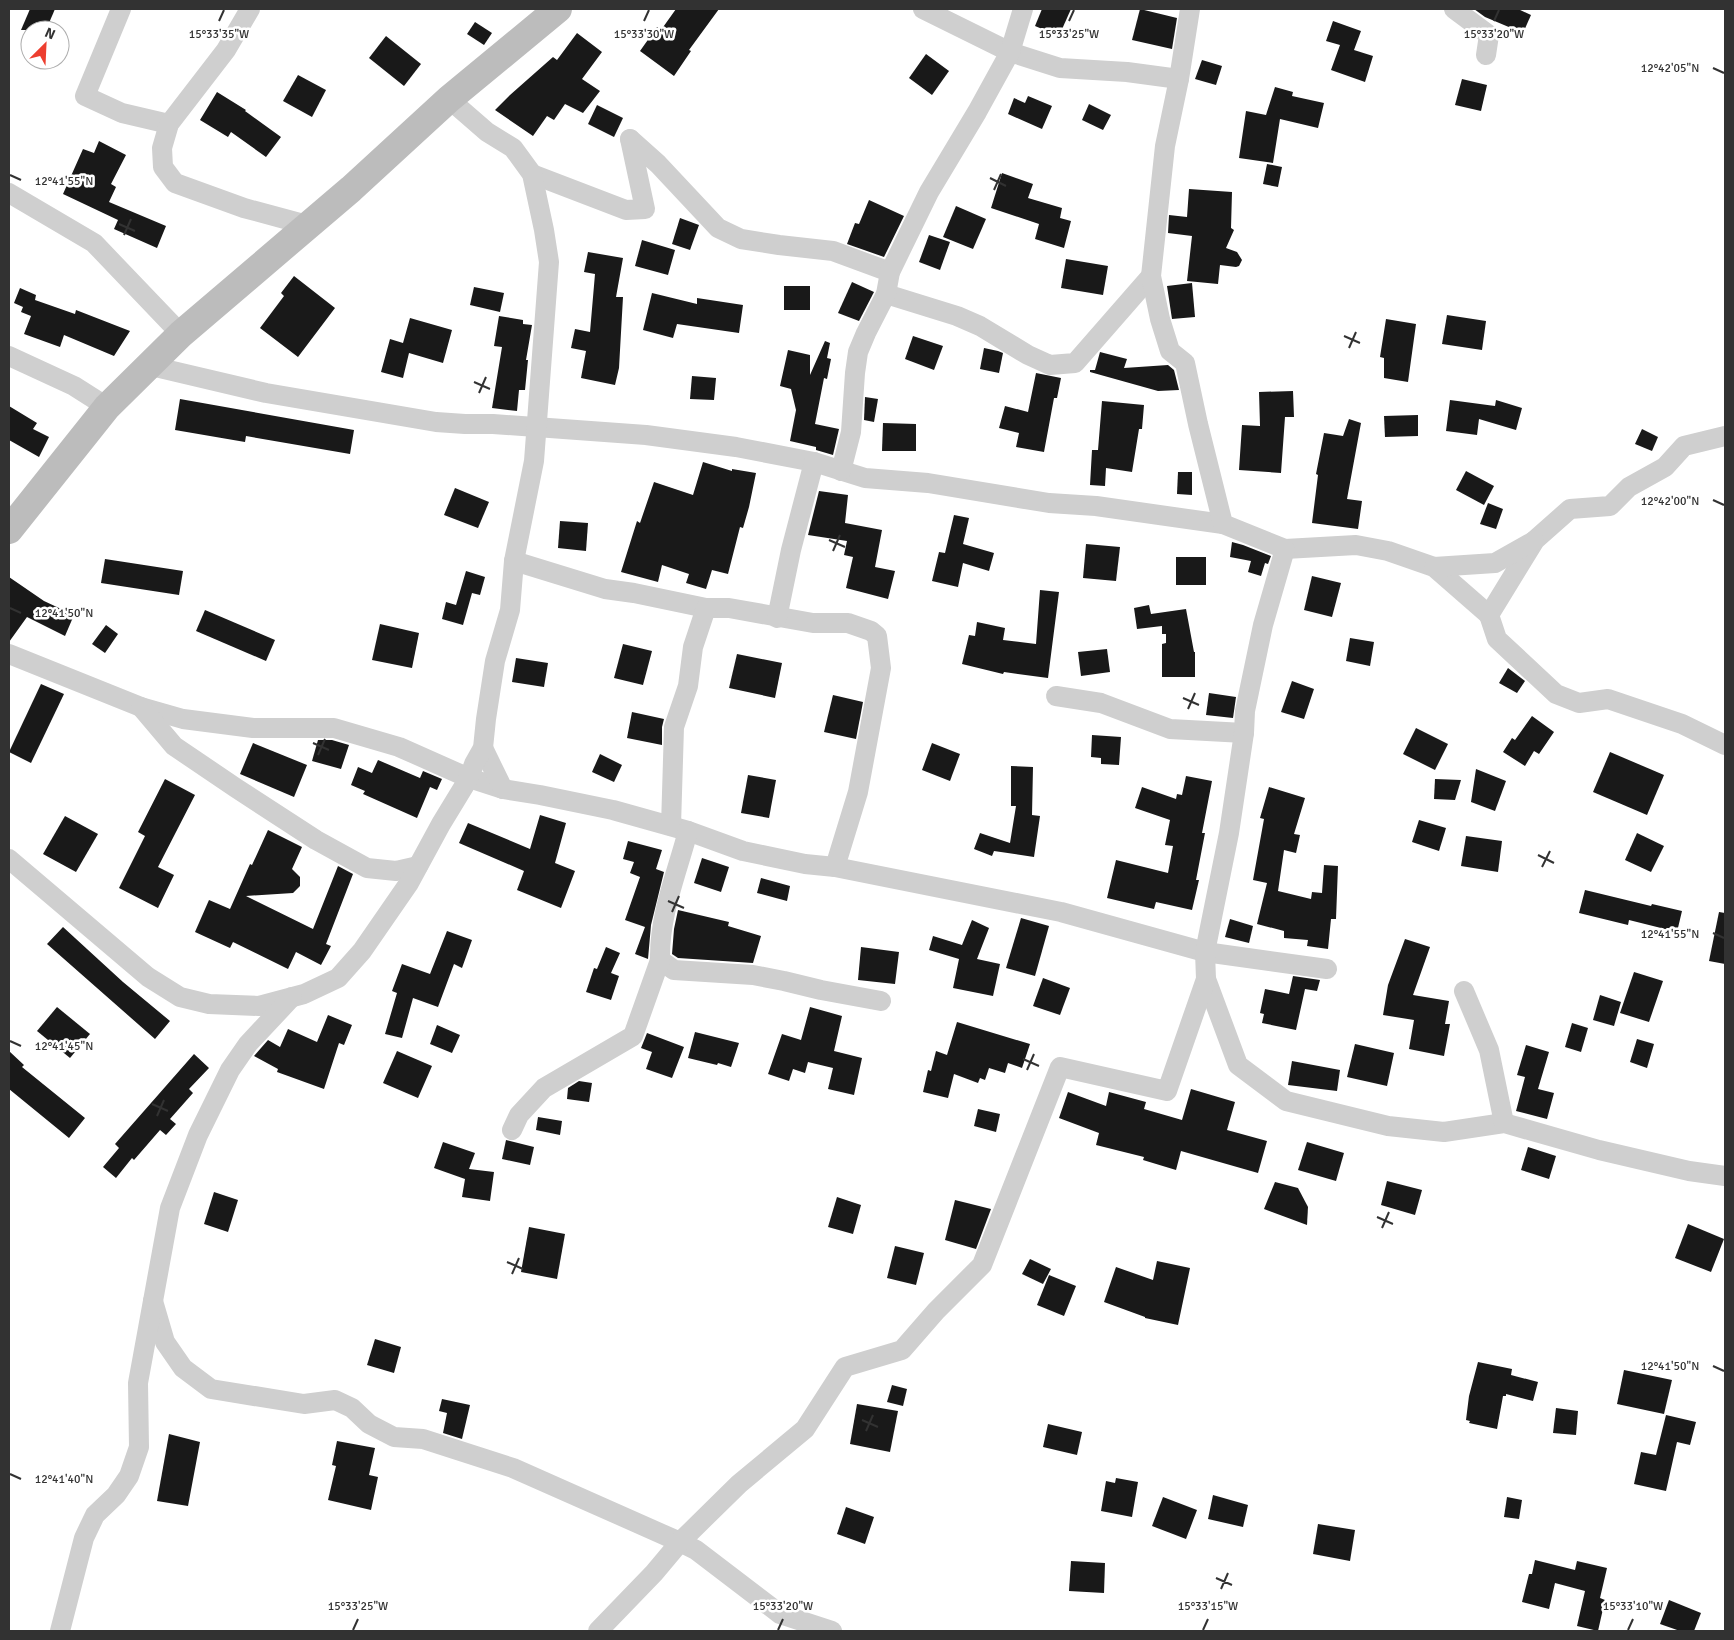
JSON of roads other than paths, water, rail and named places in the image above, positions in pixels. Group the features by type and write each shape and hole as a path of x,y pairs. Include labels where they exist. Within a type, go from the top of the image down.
{"main road":[{"path":"9,530 107,407 148,365 181,334 351,188 545,12"}],"street":[{"path":"121,9 85,96 122,113 169,124"},
{"path":"250,9 226,50 169,124 162,148 163,167 175,183 244,208 307,225"},
{"path":"923,9 1010,52 1060,68 1127,72 1179,79"},
{"path":"841,470 851,432 858,352 886,294 890,272 929,192 1010,52 1023,9"},
{"path":"1190,9 1179,79 1165,146 1151,276 1160,319 1170,351 1185,363 1223,524"},
{"path":"1454,9 1489,35 1486,55"},
{"path":"9,859 148,978 180,998 209,1004 259,1006 304,994 338,978 362,951 409,883 469,778 483,748 495,661 510,610 514,561 534,461 549,262 532,174 513,148 487,132 449,99"},
{"path":"532,174 626,210 645,209 630,139 658,164 718,228 741,239 833,251 890,272"},
{"path":"9,192 94,244 181,334"},
{"path":"886,294 957,316 980,326 1028,355 1050,365 1075,363 1151,276"},
{"path":"9,356 74,386 107,407"},
{"path":"148,365 266,393 342,405 392,416 449,424 493,424 646,435 814,462 866,478 928,483 1049,503 1096,506 1223,524 1285,549 1356,545 1388,551 1434,568 1490,614 1497,639 1556,694 1579,703 1608,699 1682,724 1725,745"},
{"path":"1434,568 1495,563 1535,540 1570,509 1610,506 1629,487 1665,466 1684,446 1725,436"},
{"path":"778,618 791,550 814,462"},
{"path":"1490,614 1535,540"},
{"path":"1285,549 1262,625 1245,711 1244,734 1229,833 1204,952 1206,979 1238,1064 1286,1101 1388,1126 1444,1132 1504,1123 1599,1150 1689,1171 1725,1176"},
{"path":"514,561 605,589 706,608 729,608 813,623 848,623 871,630 877,636 881,668 858,792 835,867"},
{"path":"512,1130 519,1115 544,1088 634,1036 660,960 660,943 680,828 674,727 688,686 693,647 706,608"},
{"path":"9,654 141,707 184,719 253,728 334,728 399,746 469,778 503,789 540,794 613,810 680,828 742,851 805,864 835,867 1060,912 1204,952 1327,969"},
{"path":"1056,696 1101,703 1170,729 1244,734"},
{"path":"141,707 174,746 316,840 366,868 396,871 418,866"},
{"path":"483,748 503,789"},
{"path":"660,960 674,970 754,975 882,1001"},
{"path":"598,1631 654,1573 680,1542 738,1484 805,1429 845,1367 902,1350 936,1311 982,1265 1060,1067 1166,1091 1206,979"},
{"path":"1464,990 1489,1050 1504,1123"},
{"path":"60,1631 84,1538 95,1514 116,1494 129,1476 139,1447 138,1383 170,1208 198,1135 230,1070 248,1044 292,997"},
{"path":"153,1301 165,1342 183,1368 211,1389 304,1404 335,1400 352,1408 370,1424 394,1436 423,1439 514,1468 696,1550 780,1614 832,1631"}]}
